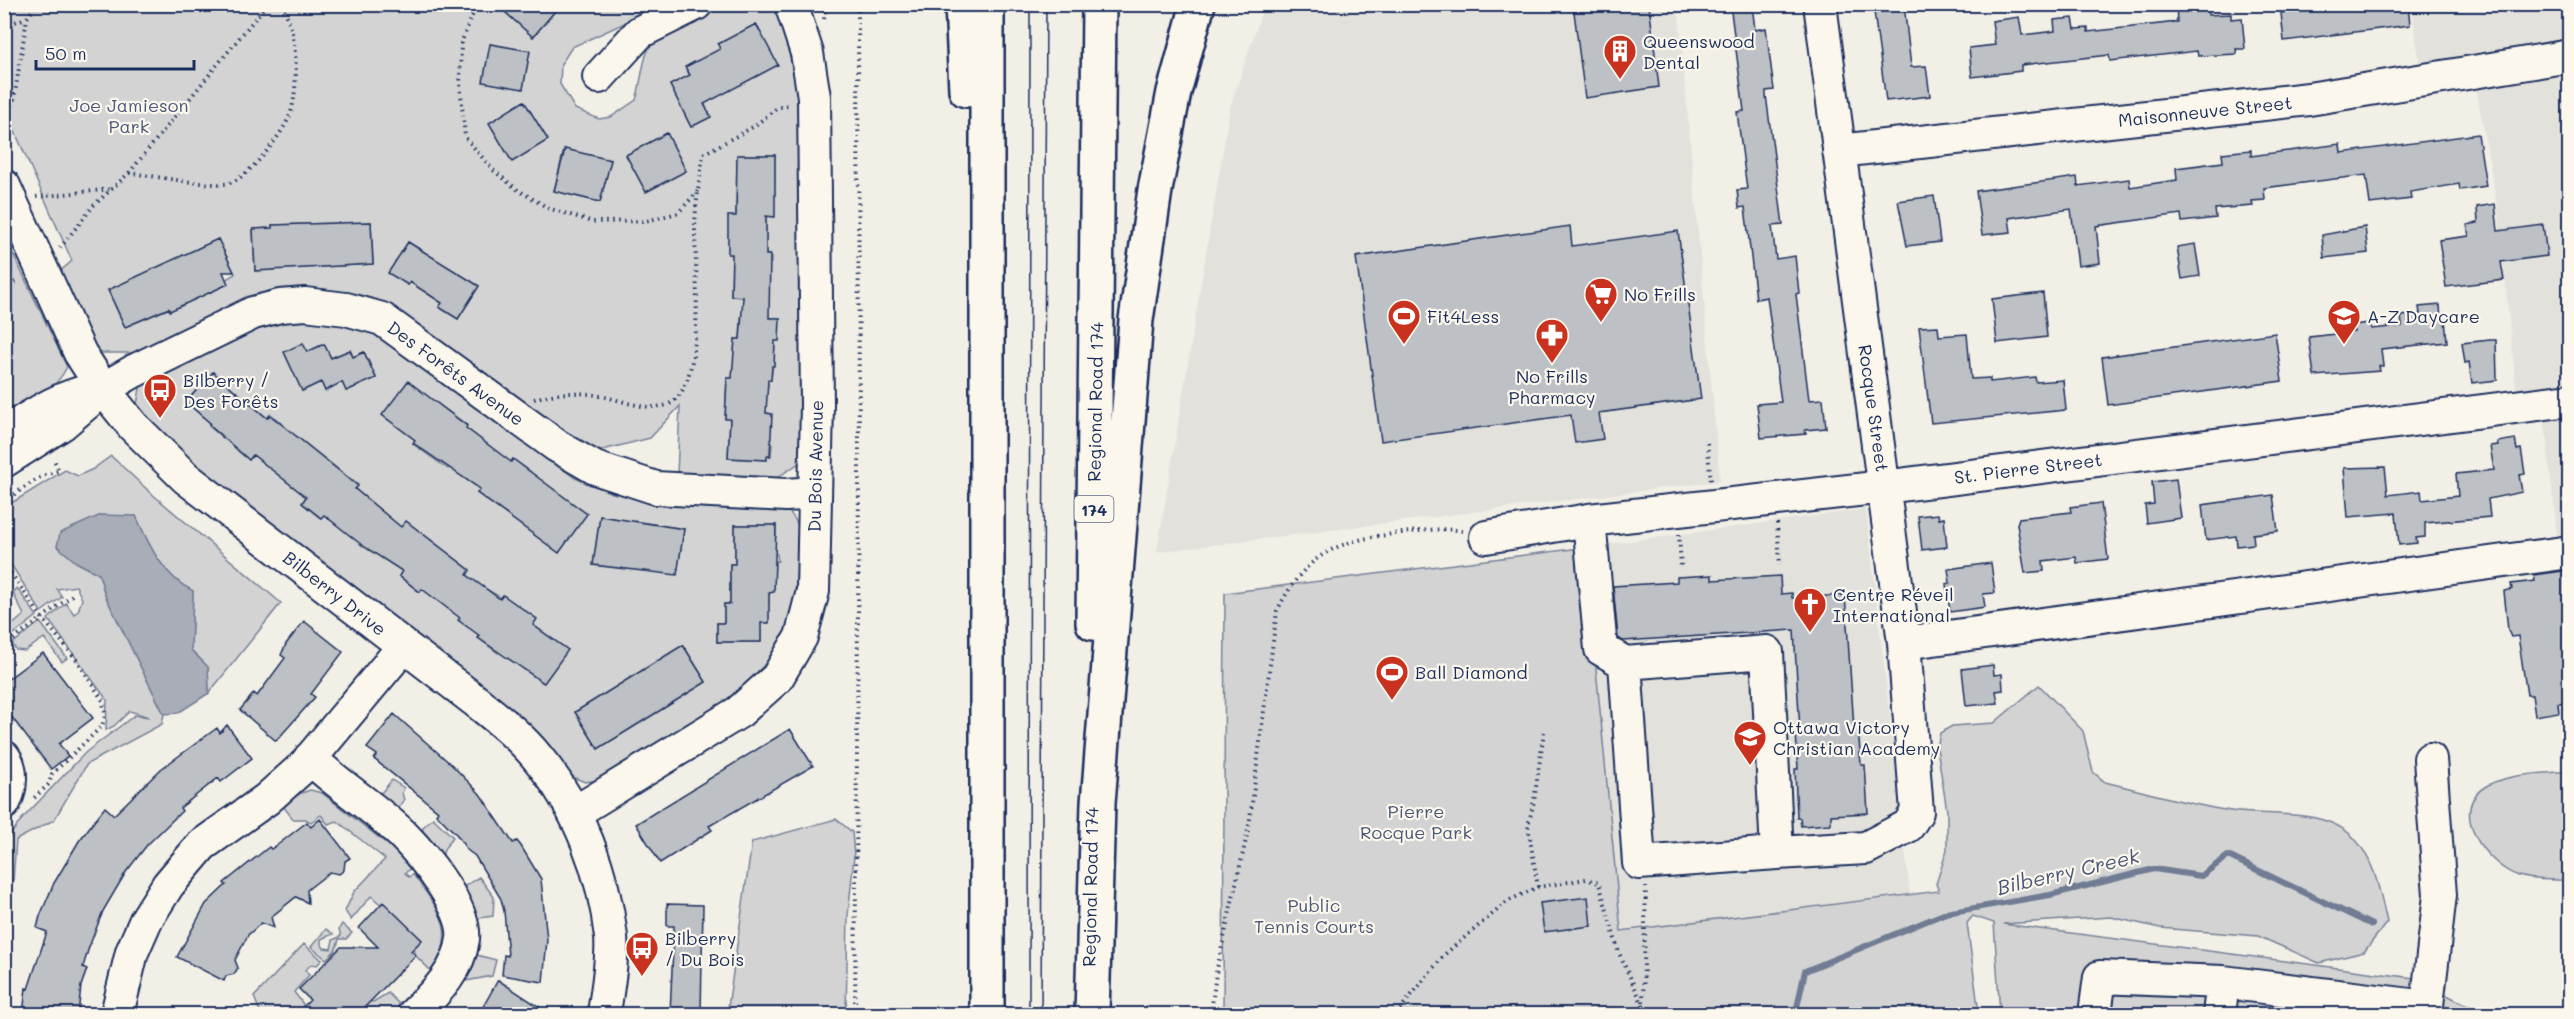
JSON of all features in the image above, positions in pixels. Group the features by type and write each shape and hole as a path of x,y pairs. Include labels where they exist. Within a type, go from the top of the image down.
{"highway":[{"path":"962,4 989,784"},
{"path":"987,4 989,784 987,1014"},
{"name":"Regional Road 174","path":"1091,1014 1099,4"},
{"path":"1091,1014 1098,803 1136,320 1159,168 1174,92 1198,4"}],"street":[{"path":"599,77 640,32 696,4"},
{"name":"Du Bois Avenue","path":"574,813 739,712 777,678 801,637 813,591 817,405 814,97 807,53 791,4"},
{"name":"Rocque Street","path":"1777,853 1866,848 1908,826 1917,812 1904,643 1820,4"},
{"name":"Maisonneuve Street","path":"1839,151 2309,99 2570,56"},
{"name":"Bilberry Drive","path":"4,186 80,353 103,389 133,426 186,478 516,735 537,757 574,813 600,880 611,939 604,1014"},
{"name":"Des Forêts Avenue","path":"103,389 134,371 254,313 280,306 305,304 346,309 382,319 575,458 634,482 656,488 786,495 815,493"},
{"path":"4,433 73,394 103,389"},
{"path":"4,461 62,424 103,389"},
{"name":"St. Pierre Street","path":"1486,537 1589,520 1884,487 2570,400"},
{"path":"1589,520 1601,649 1625,663 1767,651 1777,853 1639,862 1625,663"},
{"path":"1904,643 2570,552"},
{"path":"117,1014 132,952 146,920 168,885 202,845 284,785 310,758 404,646"},
{"path":"4,757 7,761 10,786 16,803"},
{"path":"310,758 332,779 402,834 456,906 463,922 463,939 456,963 448,977 414,1014"},
{"path":"2095,1014 2100,977 2223,982 2427,1011 2440,895 2430,759"},
{"path":"2218,1014 2223,982"}],"path":[{"path":"8,136 27,18 37,4"},
{"path":"59,248 94,206 129,173 267,4"},
{"path":"129,173 229,183 258,165 290,115 296,66 295,37 279,4"},
{"path":"477,4 461,44 460,83 465,137 493,170 518,190 548,208 593,222 646,221 678,213 699,190"},
{"path":"855,1014 859,459 858,4"},
{"path":"4,26 27,18"},
{"path":"516,416 527,401 558,392 602,396 644,407 666,406 683,391 695,349 694,229 703,153 753,127 777,108 814,97"},
{"path":"36,197 112,189"},
{"path":"4,289 16,284"},
{"path":"1707,443 1714,506"},
{"path":"1776,498 1780,565"},
{"path":"1677,510 1681,568"},
{"path":"1211,1014 1216,973 1249,826 1277,611 1286,594 1319,555 1347,541 1429,530 1456,530 1486,537"},
{"path":"4,563 42,618 77,660 103,701 105,716 102,726 52,774 49,784 16,803"},
{"path":"4,647 75,593"},
{"path":"1538,887 1527,826 1534,801 1544,732"},
{"path":"1643,1003 1647,862"},
{"path":"1396,1014 1445,954 1508,901 1538,887 1586,879 1599,883 1619,953 1647,1014"}],"shaded area":[{"path":"1264,5 1678,5 1720,481 1157,552 1230,107"},
{"path":"2412,5 2569,5 2569,543 2558,544 2541,387 2516,390 2499,217 2471,59 2420,69"},
{"name":"Ottawa Victory Christian Academy","path":"1866,509 1910,894 1621,931 1593,637 1580,548"},
{"path":"101,515 136,516 152,549 165,569 182,585 193,591 191,650 208,667 209,693 178,713 164,714 105,595 99,574 76,562 57,546 60,533"}],"green space":[{"name":"Joe Jamieson Park","path":"743,3 773,5 786,26 790,38 801,103 801,451 799,463 772,481 715,475 677,475 680,406 650,438 595,452 544,419 450,351 262,296 216,313 142,353 101,353 92,344 58,273 72,261 5,109 4,5 514,5 506,13 533,37 560,5 664,5 572,47 561,64 560,84 575,109 599,119 611,117 636,100 644,62 649,48 657,38 698,16 726,5","holes":["756,24 777,65 704,103 711,117 691,127 670,85 681,79 685,88 694,84 686,67 696,61 700,67 720,50 718,44","491,44 529,51 523,89 484,82","667,133 686,171 646,192 626,155","564,149 610,160 600,202 554,191","737,155 775,155 774,217 766,216 766,255 771,255 771,263 768,264 769,297 731,296 732,254 728,254 736,216","371,222 373,264 282,269 274,265 274,270 255,271 253,229 272,228 272,225","218,239 235,274 226,279 228,284 125,327 108,290","408,242 479,286 458,319 439,307 442,303 410,282 408,285 389,273","741,317 780,318 771,344 775,345 771,380 764,380 768,384 764,413 771,414 767,443 772,444 771,456 767,456 766,460 728,458 730,419 725,418 727,378 733,378 735,339 740,339"]},
{"path":"4,235 67,367 56,383 41,396 24,405 5,409"},
{"path":"322,318 365,328 400,346 575,478 612,493 674,505 787,510 797,523 800,544 793,605 782,639 768,660 749,681 703,717 605,779 585,782 575,778 212,480 150,424 137,404 141,383 262,325","holes":["303,343 307,352 324,344 331,358 350,350 353,357 364,352 376,377 347,391 342,382 325,390 321,382 302,391","213,372 267,418 271,414 281,423 249,460 238,451 241,446 228,435 224,439 209,426 213,420 203,417 186,402","408,382 467,425 462,432 470,438 448,469 413,444 415,440","296,436 358,485 355,489 387,516 327,510 320,518 302,503 307,496 294,487 284,473 280,476 270,468","487,444 510,464 513,459 531,472 558,552 477,493 480,489 463,477","406,521 470,570 448,599 424,586 419,592 399,576 404,570 389,562","639,522 684,529 677,574 593,565 599,523","735,525 776,525 776,537 770,537 770,553 777,554 778,561 774,561 774,592 769,593 769,604 755,631 761,632 761,642 717,642 717,623 724,623 724,604 730,604 730,564 735,564","483,587 536,619 533,625 567,650 543,683 522,668 517,660 515,663 506,657 503,646 498,653 478,638 482,632 469,628 459,621","683,645 706,682 598,749 575,712"]},
{"path":"111,456 152,494 281,603 209,693 208,667 191,650 193,591 182,585 165,569 152,549 136,516 76,562 99,574 105,595 164,714 162,724 87,764 54,820 16,840 13,882 5,890 5,842 22,819 86,752 135,715 149,717 130,711 114,726 106,730 107,700 48,619 66,603 74,614 78,611 82,599 76,586 57,589 62,597 41,612 5,555 5,507 65,470 78,476"},
{"name":"Pierre Rocque Park","path":"1580,548 1593,637 1621,931 1939,891 1936,884 1947,850 1947,811 1937,748 1940,733 1952,726 1994,723 2039,685 2083,731 2093,772 2105,782 2215,808 2246,813 2312,817 2342,828 2354,838 2367,856 2376,877 2387,922 2364,952 2319,963 2258,936 2160,928 2111,917 2003,924 2414,978 2484,1014 2000,1014 1994,923 1973,916 1967,923 1979,1014 1223,1014 1225,593"},
{"path":"17,588 37,616 5,641 5,631 24,615 13,593"},
{"path":"40,622 67,658 62,662 44,638 25,651 16,650 12,644"},
{"path":"2569,771 2569,881 2525,878 2506,870 2483,849 2475,835 2470,821 2470,808 2476,795 2488,785 2507,778"},
{"path":"392,780 404,788 402,793 404,800 394,813 382,803 381,793"},
{"path":"310,790 322,793 396,851 410,869 405,873 409,877 413,874 431,899 442,920 445,932 444,944 433,973 416,956 414,948 421,939 371,896 351,920 345,911 354,892 385,859 337,821 328,824 321,815 311,822 305,819 293,819 283,806 299,794"},
{"path":"433,818 453,837 444,849 442,859 422,839 423,827"},
{"path":"836,819 852,832 854,856 848,916 846,1014 727,1014 752,842"},
{"path":"479,877 494,897 493,916 473,919 460,889"},
{"path":"342,924 352,933 346,939 339,939 335,950 326,959 311,947 326,929 333,934 321,939 321,944 324,948 331,949 333,940 341,936 339,929"},
{"path":"304,944 322,960 305,970 309,975 294,992 303,1004 302,1010 295,1014 283,1009 277,1011 277,1014 261,1014 254,997"},
{"path":"473,954 496,960 492,976 466,981"},
{"path":"388,993 401,1006 393,1014 359,1014 364,1001 373,1002"}],"building":[{"path":"496,4 561,4 533,37"},
{"path":"1573,4 1649,4 1659,87 1585,98"},
{"path":"1730,4 1752,4 1755,30 1766,28 1774,90 1766,91 1766,95 1783,225 1772,226 1776,259 1795,256 1799,293 1796,294 1809,400 1823,399 1826,428 1805,430 1806,434 1761,438 1757,404 1781,402 1767,297 1756,299 1745,207 1739,208 1737,190 1747,189 1737,112 1744,111"},
{"path":"1873,4 1904,4 1911,67 1926,66 1930,96 1886,101"},
{"path":"2176,4 2207,4 2208,15 2231,14 2231,19 2242,18 2245,49 2236,49 2237,54 2198,56 2197,51 2110,61 2109,55 2021,65 2021,71 1972,77 1969,48 1995,45 1992,21 2019,17 2022,35 2055,31 2054,20 2073,18 2075,29 2088,28 2088,32 2177,22"},
{"path":"2342,4 2408,4 2410,25 2284,41 2281,13"},
{"path":"756,24 778,65 704,104 711,117 691,127 670,85 690,75 685,67 720,49 718,44"},
{"path":"490,44 530,51 523,89 483,82"},
{"path":"524,101 548,140 512,162 489,123"},
{"path":"667,133 686,171 646,192 626,155"},
{"path":"2478,134 2486,186 2460,190 2459,184 2410,192 2411,199 2370,204 2366,175 2264,188 2265,200 2252,201 2253,206 2215,209 2216,218 2182,222 2181,214 2096,226 2100,263 2078,266 2071,209 2009,218 2011,232 1982,235 1976,191 2077,177 2078,186 2129,179 2130,187 2177,180 2176,168 2223,162 2222,153 2251,150 2251,156 2340,144 2341,153"},
{"path":"565,149 611,160 600,202 554,191"},
{"path":"737,155 775,155 775,217 766,216 766,255 770,255 769,318 780,318 779,341 775,341 774,366 772,366 771,380 768,380 766,413 772,414 770,456 767,456 767,460 728,458 730,419 725,419 727,378 732,378 735,339 740,339 743,297 731,296 732,254 728,254 728,216 736,216"},
{"path":"1934,196 1940,242 1907,246 1898,201"},
{"path":"2495,204 2498,231 2543,225 2547,256 2501,262 2504,280 2446,287 2439,240 2469,236 2467,225 2478,223 2477,207"},
{"path":"371,222 373,264 255,271 253,229 272,228 272,225"},
{"path":"1570,226 1572,246 1678,231 1701,399 1599,413 1603,439 1575,443 1571,415 1381,441 1356,257"},
{"path":"2365,227 2368,253 2324,258 2322,235"},
{"path":"218,239 234,272 223,272 228,284 170,311 169,308 125,327 108,290"},
{"path":"408,242 479,286 458,319 439,307 442,303 410,282 408,285 388,273"},
{"path":"2195,244 2200,276 2182,279 2177,247"},
{"path":"2043,293 2047,337 1997,343 1992,299"},
{"path":"2440,305 2441,320 2445,319 2447,342 2381,349 2383,366 2379,366 2380,371 2314,376 2309,337 2354,332 2353,325 2369,323 2371,329 2402,326 2401,316 2420,314 2419,307"},
{"path":"1938,326 1939,336 1967,334 1971,379 1990,378 1990,382 2035,377 2036,382 2063,380 2066,410 1931,423 1919,327"},
{"path":"2275,333 2282,381 2108,405 2102,357"},
{"path":"2496,340 2497,380 2472,383 2469,362 2465,363 2462,343"},
{"path":"303,343 307,352 324,344 331,358 350,350 353,357 364,352 376,378 346,391 342,382 325,391 321,382 302,391 284,352"},
{"path":"213,372 267,418 270,415 358,486 355,489 401,527 406,521 470,570 467,575 500,599 503,595 537,619 533,625 568,650 544,683 478,638 480,636 458,620 460,618 422,589 420,592 399,576 402,571 363,546 324,515 321,518 302,503 306,497 253,455 249,460 209,425 210,423 186,402"},
{"path":"408,381 511,462 513,459 587,514 559,553 477,493 480,489 413,443 415,440 382,415"},
{"path":"2515,439 2517,450 2521,449 2525,474 2519,475 2522,492 2488,499 2490,517 2425,523 2425,537 2416,538 2417,543 2399,545 2396,513 2348,517 2344,468 2385,467 2388,495 2421,491 2422,500 2458,496 2456,474 2494,470 2490,446 2498,445 2497,442"},
{"path":"2176,479 2181,518 2147,523 2145,505 2154,504 2152,482"},
{"path":"2273,495 2278,531 2253,534 2254,544 2237,546 2236,536 2206,540 2202,505"},
{"path":"2101,503 2108,559 2077,563 2076,557 2043,561 2044,571 2025,573 2017,524 2019,518 2071,512 2070,507"},
{"path":"1938,514 1939,519 1944,518 1947,547 1922,550 1918,516"},
{"path":"600,516 684,529 677,575 593,565"},
{"path":"735,525 776,525 774,592 769,593 769,623 761,623 761,642 717,642 717,623 724,623 724,604 730,604 730,564 735,564"},
{"path":"1991,563 1995,593 1983,594 1985,607 1950,612 1946,584 1950,583 1948,569"},
{"path":"2570,570 2570,702 2558,703 2559,712 2535,716 2532,695 2527,695 2518,636 2511,637 2508,630 2504,591 2512,589 2511,584 2535,581 2534,575"},
{"path":"1712,575 1712,580 1780,576 1781,594 1792,593 1792,598 1845,595 1854,728 1858,727 1861,765 1865,765 1868,813 1831,815 1831,824 1801,826 1800,818 1797,818 1796,731 1800,731 1794,630 1623,641 1618,638 1613,586 1677,582 1677,577"},
{"path":"304,621 343,652 311,694 315,697 276,741 240,710 254,693 257,696 285,658 281,655 286,644"},
{"path":"683,645 706,682 598,749 575,712"},
{"path":"43,653 93,718 59,744 68,756 51,769 4,707 4,682"},
{"path":"1993,665 1994,675 2002,674 2003,690 1996,691 1998,703 1966,706 1962,669"},
{"path":"394,714 453,766 480,794 513,843 517,841 521,846 541,879 547,940 543,982 502,975 504,955 508,956 501,899 475,856 436,814 438,811 374,759 377,755 367,748"},
{"path":"227,725 252,758 221,782 218,778 180,808 182,811 147,845 126,872 103,911 89,947 83,967 87,969 81,986 78,1014 23,1014 26,988 28,989 47,932 37,928 40,916 54,883 79,841 105,807 114,815 161,769 217,728 220,733"},
{"path":"790,729 813,766 709,826 712,830 660,863 636,824"},
{"path":"320,819 350,858 345,861 344,870 339,874 330,872 307,890 308,903 296,897 271,917 274,928 261,923 248,935 235,960 238,968 234,974 226,976 224,981 177,957 206,904 226,885 224,883 269,847 271,849 307,822 311,827"},
{"path":"1588,897 1591,926 1544,932 1540,903"},
{"path":"383,902 422,940 411,951 416,955 358,1014 296,1014 310,1000 299,989 341,947 378,947 359,928"},
{"path":"667,904 703,905 701,1014 670,1014 674,926 667,926"},
{"path":"498,980 550,1014 479,1014"}],"waterway":[{"name":"Bilberry Creek","path":"1798,1014 1796,1012 1805,971 1946,913 2050,895 2154,869 2201,876 2228,856 2372,925"}],"tram line":[{"path":"1029,1014 1030,4"},
{"path":"1041,1014 1046,4"}],"place":[{"name":"Queenswood Dental","path":"1620,80"},
{"name":"No Frills","path":"1601,323"},
{"name":"Fit4Less","path":"1404,345"},
{"name":"A-Z Daycare","path":"2344,345"},
{"name":"No Frills Pharmacy","path":"1552,364"},
{"name":"Bilberry / Des Forêts","path":"160,419"},
{"name":"Centre Réveil International","path":"1810,633"},
{"name":"Ball Diamond","path":"1392,701"},
{"name":"Ottawa Victory Christian Academy","path":"1750,766"},
{"name":"Bilberry / Du Bois","path":"642,977"}],"park label":[{"name":"Public Tennis Courts","path":"1314,915"}]}
